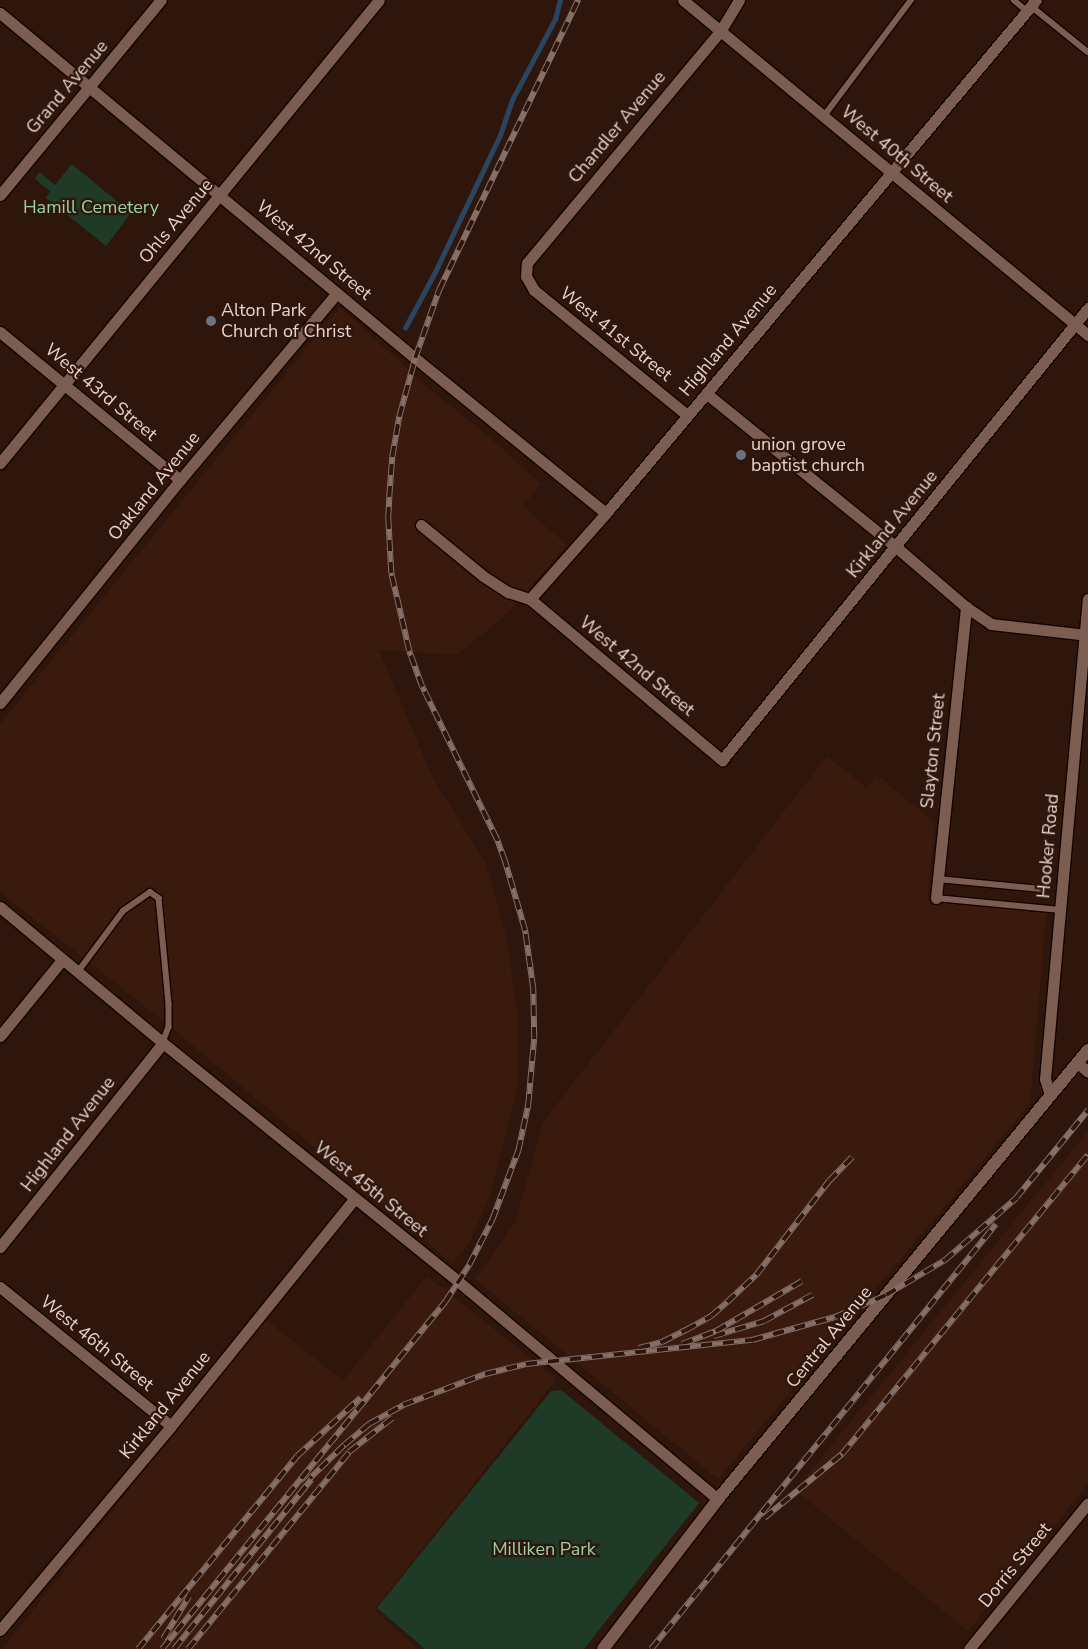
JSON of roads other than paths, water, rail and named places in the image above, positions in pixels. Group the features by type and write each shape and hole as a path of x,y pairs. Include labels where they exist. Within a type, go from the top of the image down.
{"street":[{"name":"Grand Avenue","path":"0,196 161,0"},
{"name":"Ohls Avenue","path":"0,464 63,384 379,0"},
{"name":"West 40th Street","path":"683,0 1073,324 1088,334"},
{"name":"Chandler Avenue","path":"526,276 527,263 721,30 739,0"},
{"name":"Highland Avenue","path":"530,599 606,513 890,172 1032,6"},
{"name":"West 42nd Street","path":"0,13 337,293 606,513"},
{"name":"West 41st Street","path":"526,276 534,290 687,415"},
{"name":"Oakland Avenue","path":"0,703 180,480 337,293"},
{"name":"Kirkland Avenue","path":"722,760 896,547 1073,324 1088,308"},
{"name":"West 43rd Street","path":"0,332 180,480"},
{"path":"706,394 896,547 966,607 991,624 1086,635"},
{"path":"421,525 483,576 508,592 530,599"},
{"name":"West 42nd Street","path":"530,599 722,760"},
{"name":"Hooker Road","path":"1050,1095 1045,1080 1088,599"},
{"name":"Slayton Street","path":"936,898 966,607"},
{"name":"West 45th Street","path":"0,907 162,1043 459,1282 718,1500"},
{"path":"0,1036 62,960"},
{"name":"Highland Avenue","path":"0,1247 162,1043"},
{"name":"Central Avenue","path":"603,1649 718,1500 1088,1050"},
{"path":"1078,1063 1088,1072"},
{"name":"Kirkland Avenue","path":"0,1630 172,1426 354,1199"},
{"name":"West 46th Street","path":"0,1287 172,1426"},
{"name":"Dorris Street","path":"969,1649 1088,1502"}],"lane":[{"path":"824,116 911,0"},
{"path":"1014,0 1032,6 1088,52"},
{"path":"938,879 1041,889"},
{"path":"77,973 123,911 150,892 159,898 169,1004 169,1027 162,1043"},
{"path":"936,898 1060,910"}],"waterway":[{"path":"405,328 435,272 500,135 512,100 555,19 560,0"}],"railway":[{"path":"162,1649 445,1302 469,1265 492,1220 518,1151 528,1105 534,1038 533,989 525,931 497,840 422,687 409,651 391,573 388,518 389,497 392,457 399,417 415,358 439,290 578,0"},
{"path":"304,1484 344,1445 369,1424 403,1405 485,1374 526,1364 752,1340 835,1317 886,1295 945,1260 1016,1198 1088,1110"},
{"path":"764,1518 842,1454 1088,1155"},
{"path":"639,1348 662,1342 686,1330 711,1316 727,1302 756,1275 829,1181 852,1157"},
{"path":"651,1649 996,1224"},
{"path":"682,1344 716,1331 802,1281"},
{"path":"714,1336 764,1321 812,1295"},
{"path":"138,1649 297,1456 360,1398"},
{"path":"188,1649 349,1452 392,1418"},
{"path":"174,1649 311,1480"},
{"path":"163,1639 189,1596"}],"place":[{"name":"Alton Park Church of Christ","path":"211,321"},
{"name":"union grove baptist church","path":"741,455"}],"park label":[{"name":"Hamill Cemetery","path":"91,207"},
{"name":"Milliken Park","path":"544,1549"}]}
